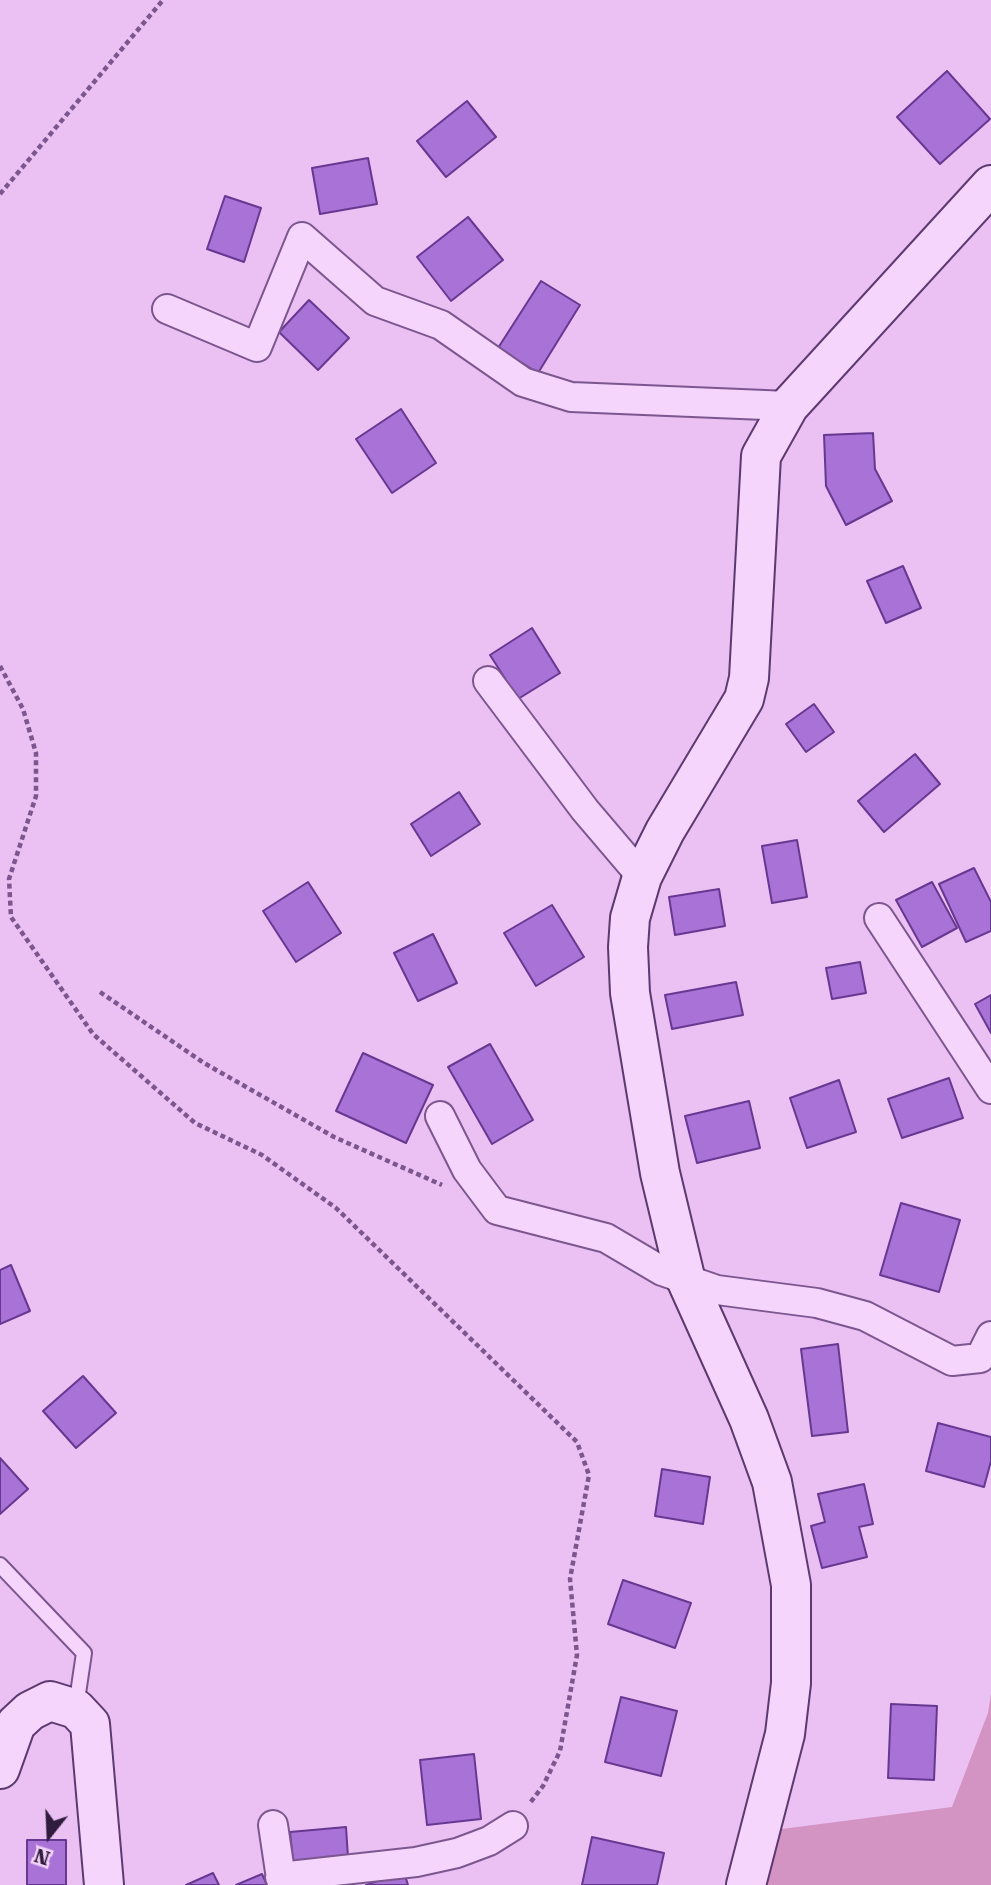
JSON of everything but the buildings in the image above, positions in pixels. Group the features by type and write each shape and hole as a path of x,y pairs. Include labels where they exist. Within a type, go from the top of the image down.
{"street":[{"path":"746,1885 785,1734 791,1683 791,1584 772,1482 749,1419 685,1278 660,1173 630,993 630,918 642,877 665,831 744,699 749,678 761,456 789,406 991,185"},
{"path":"167,309 257,347 302,237 375,301 441,325 523,382 571,397 789,406"},
{"path":"488,681 585,810 642,877"},
{"path":"879,918 991,1089"},
{"path":"440,1116 467,1170 497,1210 606,1238 662,1271 717,1290 817,1303 865,1316 952,1361 980,1358 991,1336"},
{"path":"0,1769 16,1724 30,1711 50,1701 76,1709 90,1724 104,1885"},
{"path":"273,1825 281,1881 416,1863 489,1841 513,1826"}],"lane":[{"path":"0,1565 84,1653 76,1709"}],"path":[{"path":"0,194 163,0"},
{"path":"0,666 23,709 36,753 36,796 9,880 10,917 93,1034 195,1123 262,1155 337,1208 577,1442 589,1475 570,1579 577,1655 569,1706 560,1751 549,1775 513,1826"},
{"path":"100,992 204,1063 334,1137 447,1188"}],"shaded area":[{"path":"991,1694 991,1885 761,1885 774,1830 952,1807 988,1713"}]}
